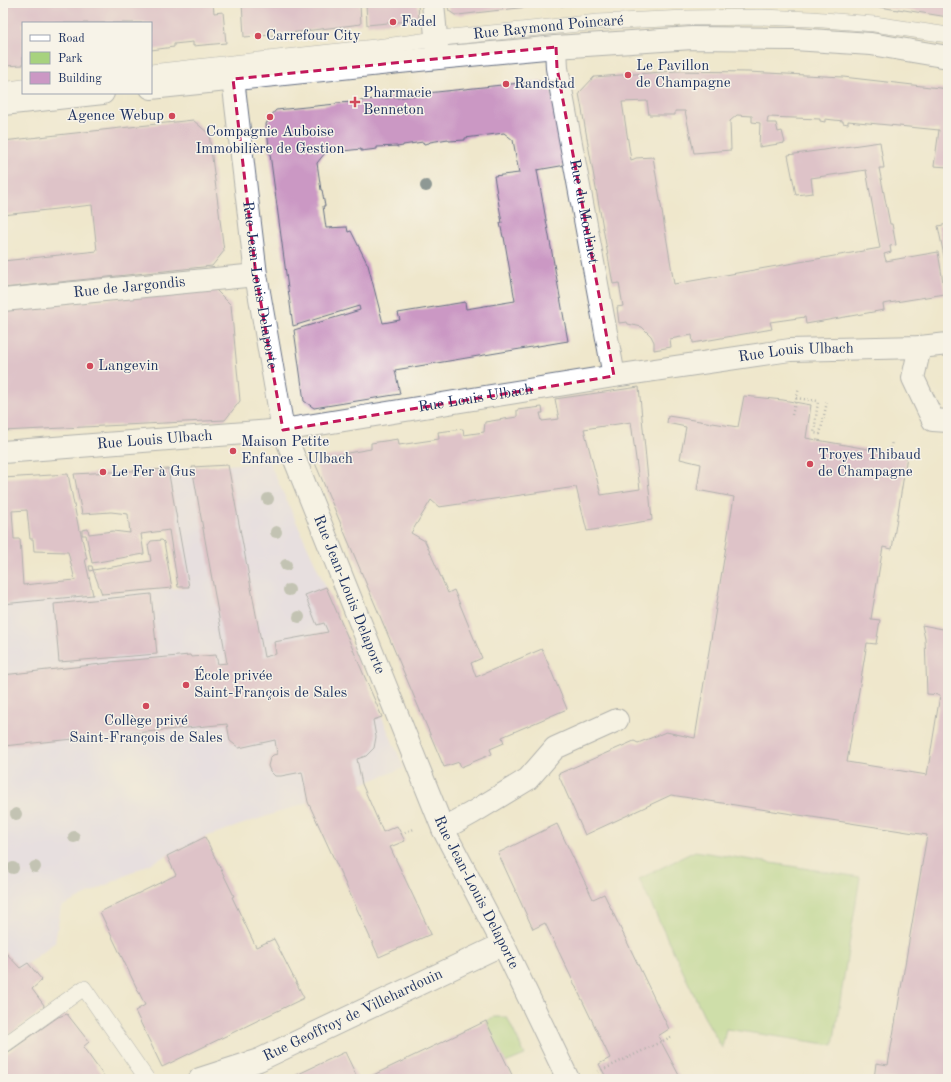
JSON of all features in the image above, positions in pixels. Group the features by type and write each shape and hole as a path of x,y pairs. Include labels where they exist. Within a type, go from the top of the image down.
{"street":[{"path":"433,3 437,49"},
{"name":"Rue Raymond Poincaré","path":"152,88 394,63 437,49 556,47 692,38 794,39 871,44 948,57"},
{"name":"Rue du Moulinet","path":"556,47 557,68 614,376"},
{"name":"Rue Jean-Louis Delaporte","path":"233,79 256,274 283,430 443,829 502,944 568,1079"},
{"path":"3,104 94,94"},
{"name":"Rue de Jargondis","path":"3,300 256,274"},
{"name":"Rue Louis Ulbach","path":"3,452 283,430 614,376 790,350 920,347 948,344"},
{"path":"920,347 913,378 933,420 948,421"},
{"path":"443,829 528,780 555,748 617,720"},
{"name":"Rue Geoffroy de Villehardouin","path":"200,1079 258,1060 502,944"}],"lane":[{"name":"Rue Raymond Poincaré","path":"152,72 437,49 451,36 598,22 687,18 811,19 874,24 948,35"},
{"path":"3,90 22,87"},
{"path":"3,1046 84,988 147,1079"}],"path":[{"path":"792,415 799,388"},
{"path":"796,398 818,402 814,433 820,434 827,402"},
{"path":"890,452 892,441"},
{"path":"598,1072 670,1037"}],"highlighted area":[{"path":"556,47 557,68 614,376 283,430 256,275 233,79"}],"shaded area":[{"name":"École privée Saint-François de Sales","path":"269,462 326,587 404,768 362,784 205,837 61,907 55,942 20,968 3,950 3,604 189,587 168,469"}],"green space":[{"path":"695,851 860,877 833,1045 726,1029 722,1048 706,1020 639,879"},
{"path":"493,1017 507,1017 525,1055 505,1063 486,1021"}],"building":[{"path":"3,3 213,3 214,13 223,12 226,43 193,46 193,42 174,44 174,47 152,50 152,22 22,22 22,65 3,66"},
{"path":"242,3 360,3 361,24 273,35 244,37"},
{"path":"366,3 418,3 419,20 367,25"},
{"path":"447,3 554,4 455,15 449,11"},
{"path":"561,3 577,3 577,4 561,6"},
{"path":"868,3 948,3 948,17 868,5"},
{"path":"676,71 748,72 843,77 948,89 948,167 934,166 939,130 848,121 848,124 843,123 843,121 825,119 825,122 820,121 820,119 768,117 767,123 776,123 778,132 782,131 785,143 759,147 760,123 752,122 752,116 737,115 730,121 731,150 694,153 685,111 675,111 675,115 649,115 647,101 622,102 631,160 636,158 653,157 674,284 880,248 866,170 811,178 813,193 796,195 788,155 880,142 884,168 879,168 890,224 892,224 896,245 890,246 891,252 884,254 886,261 938,252 945,294 883,304 884,310 806,324 805,317 770,322 772,329 693,343 692,335 670,339 671,347 654,350 654,342 651,336 642,327 628,324 627,322 619,323 617,307 623,306 619,283 613,284 579,93 594,77"},
{"path":"539,81 552,92 566,165 537,170 568,341 395,370 400,394 314,408 304,401 294,330 360,310 359,306 293,326 266,124 276,110 390,97 397,98 418,94","holes":["504,133 513,140 519,173 494,176 502,223 500,223 504,237 515,301 466,309 465,302 398,313 400,320 383,323 368,265 351,231 348,232 347,227 326,228 323,206 325,206 317,163 325,153 361,149 361,151 377,149 377,147 397,147 423,142 424,144 448,139 449,141 465,140 465,138"]},
{"path":"193,120 209,134 224,251 212,266 3,288 3,261 97,251 92,205 3,215 3,141"},
{"path":"948,224 948,271 947,271 938,226"},
{"name":"Langevin","path":"215,289 231,305 240,401 225,420 3,431 3,309"},
{"path":"639,387 652,520 587,531 576,487 439,507 431,500 411,533 425,541 448,593 454,590 482,658 471,663 476,677 542,649 567,709 502,737 504,743 490,749 492,754 461,767 459,762 444,767 315,463 318,458 371,449 371,443 398,439 399,445 439,439 438,432 463,429 464,435 484,432 485,422 517,417 517,410 542,407 543,413 540,413 542,421 559,419 555,399","holes":["631,422 640,489 601,495 584,429"]},
{"path":"744,396 783,400 811,405 806,438 907,456 892,549 883,547 871,619 880,620 876,644 867,643 847,762 927,775 940,695 927,694 925,639 922,625 948,630 948,1076 943,1075 943,1079 874,1079 876,1063 888,1065 927,835 671,795 585,835 558,774 634,741 638,743 666,732 695,738 734,497 697,490 701,464 680,459 686,427 667,423 668,416 738,427"},
{"path":"228,465 264,657 276,654 274,642 328,632 324,623 317,625 305,595 326,587 382,717 373,720 376,737 374,748 366,756 357,759 362,784 383,832 397,826 405,841 390,847 431,934 379,957 308,802 302,772 275,776 270,771 268,766 270,758 277,754 275,740 239,748 230,741 227,724 3,746 3,675 110,662 190,655 191,657 216,655 218,664 227,663 192,467"},
{"path":"168,469 189,587 178,587 169,530 141,534 144,554 92,563 86,535 82,535 82,530 88,529 89,534 113,531 130,533 128,514 111,512 82,514 74,474"},
{"path":"68,474 79,530 87,559 85,559 93,595 3,604 3,478","holes":["27,510 30,539 33,539 34,551 68,552 75,580 23,585 20,539 14,539 12,511"]},
{"path":"162,540 164,542 172,588 102,594 93,570 151,561 148,545 151,541"},
{"path":"89,566 92,566 93,570 90,571"},
{"path":"151,594 157,654 59,662 54,604"},
{"path":"557,824 593,899 604,894 669,1029 658,1036 681,1079 607,1079 599,1064 610,1058 545,923 533,929 498,853"},
{"path":"205,837 234,896 232,897 256,947 274,939 304,998 162,1067 135,1011 145,1005 100,912 176,875 167,856"},
{"path":"6,953 20,968 28,963 42,980 32,989 44,1005 43,1010 3,1039 3,955"},
{"path":"67,1014 89,1042 83,1047 106,1079 3,1079 3,1056 58,1017"},
{"path":"486,1021 514,1079 365,1079"},
{"path":"345,1052 358,1079 288,1079"}],"place":[{"name":"Fadel","path":"393,22"},
{"name":"Carrefour City","path":"258,36"},
{"name":"Le Pavillon de Champagne","path":"628,75"},
{"name":"Randstad","path":"506,84"},
{"name":"Pharmacie Benneton","path":"355,102"},
{"name":"Agence Webup","path":"172,116"},
{"name":"Compagnie Auboise Immobilière de Gestion","path":"270,117"},
{"name":"Langevin","path":"90,366"},
{"name":"Maison Petite Enfance - Ulbach","path":"233,451"},
{"name":"Troyes Thibaud de Champagne","path":"810,464"},
{"name":"Le Fer à Gus","path":"103,472"},
{"name":"École privée Saint-François de Sales","path":"186,685"},
{"name":"Collège privé Saint-François de Sales","path":"146,706"}]}
